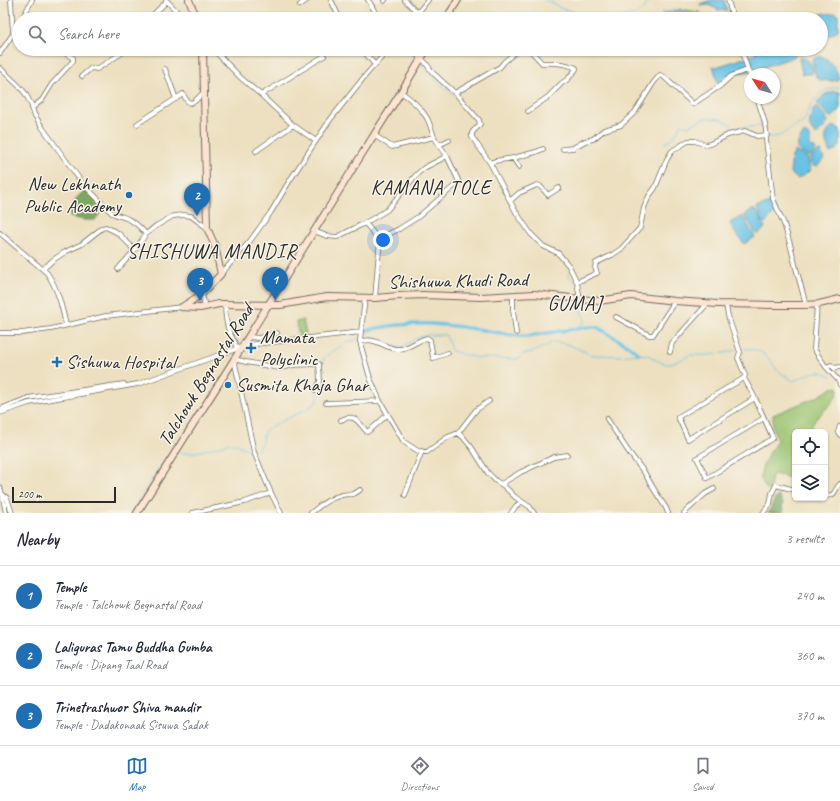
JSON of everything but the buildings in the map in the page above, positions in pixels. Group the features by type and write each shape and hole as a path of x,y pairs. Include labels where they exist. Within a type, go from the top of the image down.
{"main road":[{"path":"189,0 194,12"},
{"path":"450,12 458,0"},
{"path":"182,307 202,294 221,274 215,246 207,228 203,56"},
{"name":"Talchowk Begnastal Road","path":"137,513 423,56"},
{"name":"Shishuwa Khudi Road","path":"182,307 200,308 219,304 280,305 327,297 375,298 423,295 481,297 534,294 599,301 631,296 726,305 806,305 840,299"}],"street":[{"path":"11,0 12,17"},
{"path":"26,12 32,0"},
{"path":"156,12 167,0 178,12"},
{"path":"300,5 306,0"},
{"path":"331,0 337,12"},
{"path":"368,0 374,12"},
{"path":"405,0 417,12"},
{"path":"419,12 428,0"},
{"path":"728,0 731,12"},
{"path":"0,53 12,35"},
{"path":"32,108 42,100 52,84 73,61 73,58 70,56"},
{"path":"82,76 90,68 97,69 117,56"},
{"path":"220,56 241,78 293,125 316,141"},
{"path":"261,95 324,56"},
{"path":"368,56 375,65"},
{"path":"221,274 250,241 271,212 290,180 330,120 382,56"},
{"path":"418,56 433,73 455,93 480,122 479,126 472,132 472,136 490,163 516,212 531,234 543,246 561,255 569,266 577,282 580,300"},
{"path":"455,93 500,67 511,56"},
{"path":"528,111 548,97 568,79 576,69 562,63 542,63 536,56"},
{"path":"743,56 746,68"},
{"path":"0,68 25,93 42,127 83,184 112,213 128,219 141,228 146,234"},
{"path":"165,69 176,99"},
{"path":"563,149 573,148 585,141 594,139 604,130 621,125 635,112 660,75 663,76 693,104 720,86 731,76 744,71"},
{"path":"137,124 183,94 190,103 205,92"},
{"path":"380,238 418,217 459,182 447,156 434,137 427,119 417,106 401,92"},
{"path":"759,104 766,135 773,199 784,224 806,305"},
{"path":"256,151 293,125"},
{"path":"577,282 597,273 595,267 596,263 621,249 640,228 644,208 672,151 688,141 696,141 706,145 728,134 745,132 757,136 766,135"},
{"path":"374,135 392,147 434,137"},
{"path":"439,145 449,140"},
{"path":"490,163 543,149"},
{"path":"314,230 327,236 337,237 365,223 387,210 416,175 424,168 447,156"},
{"path":"513,158 519,167"},
{"path":"510,201 519,193 537,185 540,186 548,195 558,188"},
{"path":"118,269 134,251 146,234 173,216 191,216 207,228"},
{"path":"365,223 375,235 380,238"},
{"path":"43,269 65,252 82,244 102,228 106,227 118,233 134,251"},
{"path":"0,233 48,273 56,290 66,325"},
{"path":"375,298 380,238"},
{"path":"202,294 205,307"},
{"path":"513,296 516,333"},
{"path":"365,298 360,342 370,378 380,401 404,442 414,449 422,452 429,451 448,437 458,433 476,410 489,401"},
{"path":"616,317 649,335 653,335 675,301"},
{"path":"670,352 672,343 708,303"},
{"path":"225,304 227,324 230,332 241,346"},
{"path":"817,304 814,349 826,367 838,380 840,385"},
{"path":"726,305 728,316 740,352 738,358 745,375 744,378 755,398 764,418 773,438 707,478 697,458 764,418"},
{"path":"0,333 22,333 51,329 106,316 182,307"},
{"path":"0,409 28,398 136,382 241,346 361,332"},
{"path":"248,337 259,338 277,333"},
{"path":"360,342 371,340 398,349 429,338 433,358 448,353"},
{"path":"0,414 29,403 138,384 202,362 241,346"},
{"path":"281,513 254,452 234,359 280,368 294,365 319,364 320,381 316,391"},
{"path":"826,367 831,365 834,368 840,367"},
{"path":"744,378 678,417 688,439 755,398"},
{"path":"326,403 380,401"},
{"path":"341,420 352,417 356,418 367,432 388,414"},
{"path":"607,419 644,472 668,513"},
{"path":"840,426 838,432 840,435"},
{"path":"458,433 472,448 488,473 534,513"},
{"path":"405,495 422,452"},
{"path":"501,484 521,472 554,458 567,455"},
{"path":"828,496 833,495 840,484"},
{"path":"763,513 770,504 772,493 776,485 792,489"},
{"path":"0,487 6,513"},
{"path":"684,513 705,494 714,489"},
{"path":"311,513 325,501 343,495 354,494 360,490"},
{"path":"192,513 245,502 271,493"},
{"path":"1,494 7,498 12,513"},
{"path":"511,513 521,502"}],"green space":[{"path":"685,10 700,12 684,12"},
{"path":"84,191 89,193 103,206 101,212 95,220 84,220 70,217 74,202"},
{"path":"303,320 306,334 299,336 296,322"},
{"path":"838,387 834,399 815,420 812,429 792,429 792,478 774,474 772,476 770,489 767,490 761,479 761,474 766,458 777,440 773,427 773,415 819,396 832,388"},
{"path":"779,496 783,504 782,508 784,512 768,513 776,497"}],"water":[{"path":"711,0 724,0 727,11 718,10 709,5 701,6 700,4"},
{"path":"681,9 683,12 669,12"},
{"path":"828,14 838,14 838,30 828,36"},
{"path":"750,56 794,56 760,68 744,68 744,72 735,74 721,85 718,83 713,66 716,67"},
{"path":"821,56 830,62 835,68 839,78 837,80 822,81 816,77 812,59"},
{"path":"799,57 809,61 813,71 812,74 803,74"},
{"path":"834,91 840,92 840,110 831,118 817,103 824,95"},
{"path":"815,107 825,115 828,122 816,135 810,125 811,115"},
{"path":"833,126 840,129 840,146 830,153 826,136"},
{"path":"803,134 807,134 810,139 810,146 816,149 810,157 798,150 797,144"},
{"path":"795,151 808,159 811,170 798,179 790,173 792,157"},
{"path":"821,151 824,160 816,167 810,163 811,158 817,152"},
{"path":"770,203 776,212 765,223 763,222 757,208"},
{"path":"754,209 765,228 757,235 744,215"},
{"path":"742,216 755,237 744,244 730,223"}],"waterway":[{"path":"544,0 551,2 560,8 576,12"},
{"path":"640,12 648,0"},
{"path":"371,7 372,12"},
{"path":"414,56 418,60"},
{"path":"421,63 439,83 454,95"},
{"path":"768,137 779,136 804,122 812,103 821,93 826,90 840,87"},
{"path":"665,143 673,137 681,124 688,126 705,118 722,119 734,128 761,126 764,131"},
{"path":"471,139 469,133 475,127"},
{"path":"535,241 543,249 553,253"},
{"path":"569,269 569,277 575,283"},
{"path":"579,302 580,309 585,319 584,323 579,328"},
{"path":"364,331 384,327 434,324 527,336 597,327 629,346 639,354"},
{"path":"363,338 373,338 391,346 403,346 427,335 446,335 451,350 477,358 518,359 523,354 533,352 554,342 567,344 592,355 648,355 666,364 671,364 690,355 707,355 736,350"},
{"path":"257,450 262,442 264,432 270,427 307,409 317,402 324,377 321,366 324,358 346,343 358,339"},
{"path":"744,348 760,351 770,360 777,370 793,381 817,372 823,372 832,376"},
{"path":"10,407 33,400"},
{"path":"180,453 193,453 234,443 251,451"},
{"path":"131,513 155,475 171,454"}],"place":[{"name":"New Lekhnath Public Academy","path":"129,195"},
{"name":"Laliguras Tamu Buddha Gumba","path":"197,216"},
{"name":"Temple","path":"275,300"},
{"name":"Trinetrashwor Shiva mandir","path":"200,301"},
{"name":"Mamata Polyclinic","path":"251,348"},
{"name":"Sishuwa Hospital","path":"57,362"},
{"name":"Susmita Khaja Ghar","path":"228,385"}],"district":[{"name":"KAMANA TOLE","path":"431,187"},
{"name":"SHISHUWA MANDIR","path":"212,251"},
{"name":"GUMAJ","path":"575,303"}]}
